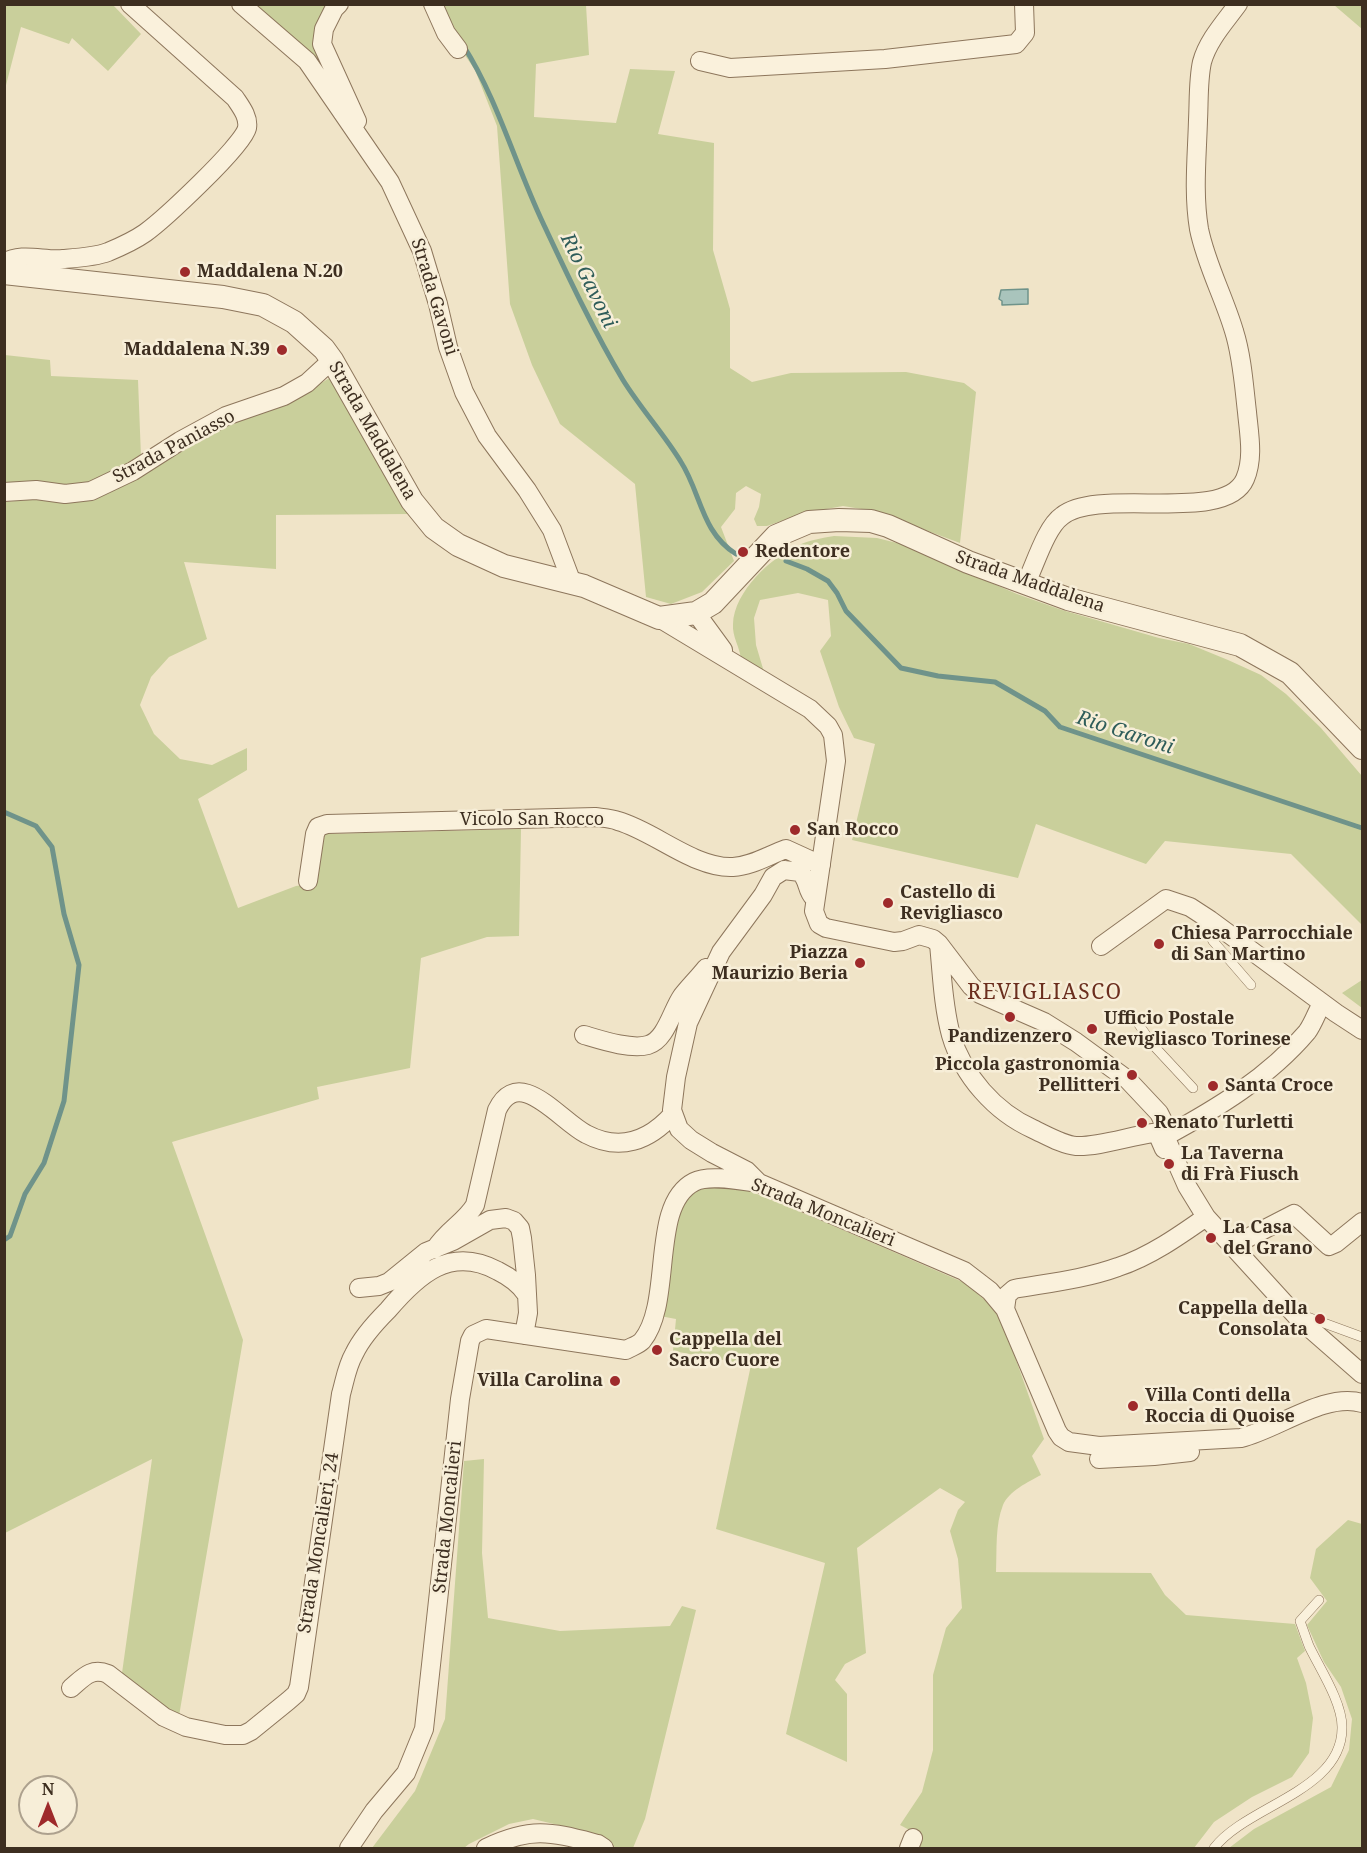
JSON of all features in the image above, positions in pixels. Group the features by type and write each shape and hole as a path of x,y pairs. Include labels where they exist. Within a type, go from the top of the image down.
{"street":[{"path":"4,264 13,258 62,260 107,253 144,234 174,209 241,140 247,127 245,114 236,98 130,4"},
{"name":"Strada Gavoni","path":"241,4 307,61 390,182 413,231 464,392 487,436 527,490 552,530 572,583"},
{"path":"339,4 324,29 322,44 357,120 358,135"},
{"path":"433,4 446,33 458,49"},
{"path":"700,62 730,68 885,59 1016,44 1025,33 1024,4"},
{"path":"1026,583 1052,527 1070,510 1091,506 1212,501 1233,495 1245,480 1251,456 1245,394 1235,333 1202,239 1195,190 1203,61 1216,33 1238,4"},
{"name":"Strada Maddalena","path":"4,273 223,297 263,305 294,322 324,349 412,501 434,528 458,545 504,567 584,586 659,618 810,709 828,726 833,735 836,761 815,903"},
{"name":"Strada Paniasso","path":"4,492 36,490 64,494 91,491 132,471 226,416 284,396 307,383 332,360"},
{"name":"Strada Maddalena","path":"659,618 696,613 713,603 776,536 791,529 809,522 871,521 888,526 968,562 1068,598 1240,645 1290,673 1362,748"},
{"name":"Strada Maddalena","path":"696,613 710,635 737,664"},
{"name":"Vicolo San Rocco","path":"308,881 315,834 318,827 327,824 595,818 616,820 719,867 743,866 786,849 821,865"},
{"path":"584,1035 623,1044 649,1045 661,1036 681,997 722,952 763,895 773,877 779,872 792,870 801,872 807,878 819,924 826,928 894,942 920,935 936,941 971,986 980,994 1036,1018 1067,1036 1128,1080 1157,1109 1187,1186 1206,1217 1292,1311 1362,1374"},
{"path":"1101,946 1166,899 1178,902 1210,920 1362,1030"},
{"path":"936,941 952,1036 959,1054 979,1088 992,1102 1021,1124 1075,1146 1158,1133 1170,1164 1187,1186"},
{"path":"722,952 688,1023 676,1077 673,1114 679,1129 691,1140 747,1171 759,1183"},
{"path":"1029,1001 1067,1036"},
{"path":"1322,1003 1362,1017"},
{"path":"1166,1136 1243,1089 1287,1052 1308,1030 1322,1003"},
{"path":"435,1249 443,1237 465,1218 475,1205 497,1110 505,1096 510,1093 520,1091 526,1093 538,1099 586,1134 610,1142 639,1140 658,1128 673,1114"},
{"name":"Strada Moncalieri","path":"349,1848 374,1811 406,1773 424,1729 460,1399 470,1341 477,1332 486,1329 626,1350 641,1342 652,1321 659,1291 672,1207 684,1190 696,1181 733,1179 759,1183 964,1271 990,1291 1005,1309 1012,1320 1057,1431 1061,1437 1077,1444 1099,1446 1232,1440 1260,1433 1297,1415 1340,1401 1352,1400 1362,1403"},
{"path":"1232,1246 1294,1214 1329,1246 1362,1222"},
{"path":"1005,1309 1007,1295 1014,1289 1091,1275 1120,1267 1168,1242 1206,1217"},
{"path":"359,1288 379,1286 389,1282 418,1258 490,1220 506,1218 514,1221 520,1228 522,1238 528,1313 525,1335"},
{"name":"Strada Moncalieri, 24","path":"71,1688 88,1674 101,1671 164,1717 186,1727 217,1734 243,1735 272,1716 296,1694 299,1687 341,1394 354,1354 371,1329 399,1296 423,1275 443,1264 466,1260 479,1263 506,1275 519,1284 526,1294"},
{"path":"1099,1459 1184,1453 1197,1450 1207,1440"},
{"path":"486,1848 510,1837 544,1832 598,1844 604,1848"}],"lane":[{"path":"1198,913 1213,941 1251,986"},
{"path":"1133,1016 1153,1045 1193,1088"},
{"path":"1292,1311 1362,1337"},
{"path":"1214,1848 1223,1837 1254,1815 1321,1775 1338,1752 1342,1727 1335,1697 1308,1644 1300,1621 1319,1600"}],"green space":[{"path":"5,4 113,5 141,34 108,71 72,38 69,44 21,27 5,89"},
{"path":"255,5 330,5 319,24 342,97"},
{"path":"437,5 586,5 589,55 536,64 534,117 616,123 630,69 675,71 658,134 714,143 713,250 730,309 730,368 752,382 791,373 906,372 964,383 976,392 960,543 874,511 843,506 804,513 767,526 757,526 754,519 761,494 746,486 736,493 735,509 721,527 734,561 702,592 671,604 646,597 635,484 560,424 532,365 510,304 497,126 475,70 443,23"},
{"path":"1334,5 1362,5 1362,29"},
{"path":"5,355 50,360 51,376 138,380 141,457 97,482 62,486 5,486"},
{"path":"331,377 409,514 276,515 276,569 184,562 207,639 169,657 151,677 140,705 154,734 180,759 212,765 247,748 247,770 198,799 238,908 296,886 315,883 325,834 521,829 519,936 487,937 421,958 410,1068 317,1087 319,1099 172,1142 243,1340 179,1716 164,1709 122,1673 152,1459 5,1533 5,502 37,499 141,475 231,423 294,400"},
{"path":"834,536 877,538 901,544 1017,594 1062,610 1159,638 1189,644 1261,675 1286,694 1321,728 1362,776 1362,925 1291,854 1165,841 1146,864 1036,824 1018,878 852,840 875,744 854,738 839,707 820,651 831,636 828,600 798,593 760,600 754,618 756,645 764,672 741,660 733,629 735,612 740,600 747,588 766,567 799,545"},
{"path":"1362,980 1362,1008 1342,993"},
{"path":"701,1186 740,1187 965,1283 985,1300 1002,1320 1044,1439 1032,1456 1041,1475 1014,1491 1006,1500 1000,1513 996,1572 1151,1573 1165,1595 1186,1615 1295,1624 1305,1651 1297,1658 1306,1683 1313,1718 1309,1753 1292,1777 1252,1797 1214,1822 1194,1848 915,1848 919,1835 900,1825 922,1792 933,1750 933,1675 946,1628 962,1608 958,1559 950,1531 958,1510 965,1502 940,1488 857,1548 866,1653 845,1664 835,1680 847,1694 847,1762 786,1734 825,1563 716,1529 751,1365 673,1351 676,1319 660,1316 677,1209"},
{"path":"484,1459 482,1553 488,1618 560,1631 670,1626 682,1606 696,1610 645,1819 633,1848 616,1848 604,1839 533,1819 509,1824 464,1848 372,1848 415,1791 445,1719 464,1461"},
{"path":"1348,1520 1362,1524 1362,1848 1229,1848 1254,1829 1331,1787 1349,1750 1352,1719 1341,1687 1324,1662 1307,1625 1327,1601 1310,1578 1316,1549"}],"water":[{"path":"1028,289 1028,304 1002,305 999,299 1001,290"}],"waterway":[{"name":"Rio Gavoni","path":"463,45 486,88 533,201 601,342 630,391 681,462 715,535 736,554"},
{"name":"Rio Garoni","path":"786,561 807,569 828,581 846,611 901,668 938,676 995,682 1045,711 1060,727 1362,828"},
{"path":"4,812 36,826 52,847 64,914 79,965 64,1101 44,1163 25,1194 10,1236 4,1240"}],"place":[{"name":"Maddalena N.20","path":"185,272"},
{"name":"Maddalena N.39","path":"282,350"},
{"name":"Redentore","path":"743,552"},
{"name":"San Rocco","path":"795,830"},
{"name":"Castello di Revigliasco","path":"888,903"},
{"name":"Chiesa Parrocchiale di San Martino","path":"1159,944"},
{"name":"Piazza Maurizio Beria","path":"860,963"},
{"name":"Pandizenzero","path":"1010,1017"},
{"name":"Ufficio Postale Revigliasco Torinese","path":"1092,1029"},
{"name":"Piccola gastronomia Pellitteri","path":"1132,1075"},
{"name":"Santa Croce","path":"1213,1086"},
{"name":"Renato Turletti","path":"1142,1123"},
{"name":"La Taverna di Frà Fiusch","path":"1169,1164"},
{"name":"La Casa del Grano","path":"1211,1238"},
{"name":"Cappella della Consolata","path":"1320,1319"},
{"name":"Cappella del Sacro Cuore","path":"657,1350"},
{"name":"Villa Carolina","path":"615,1381"},
{"name":"Villa Conti della Roccia di Quoise","path":"1133,1406"}],"district":[{"name":"REVIGLIASCO","path":"1045,993"}]}
